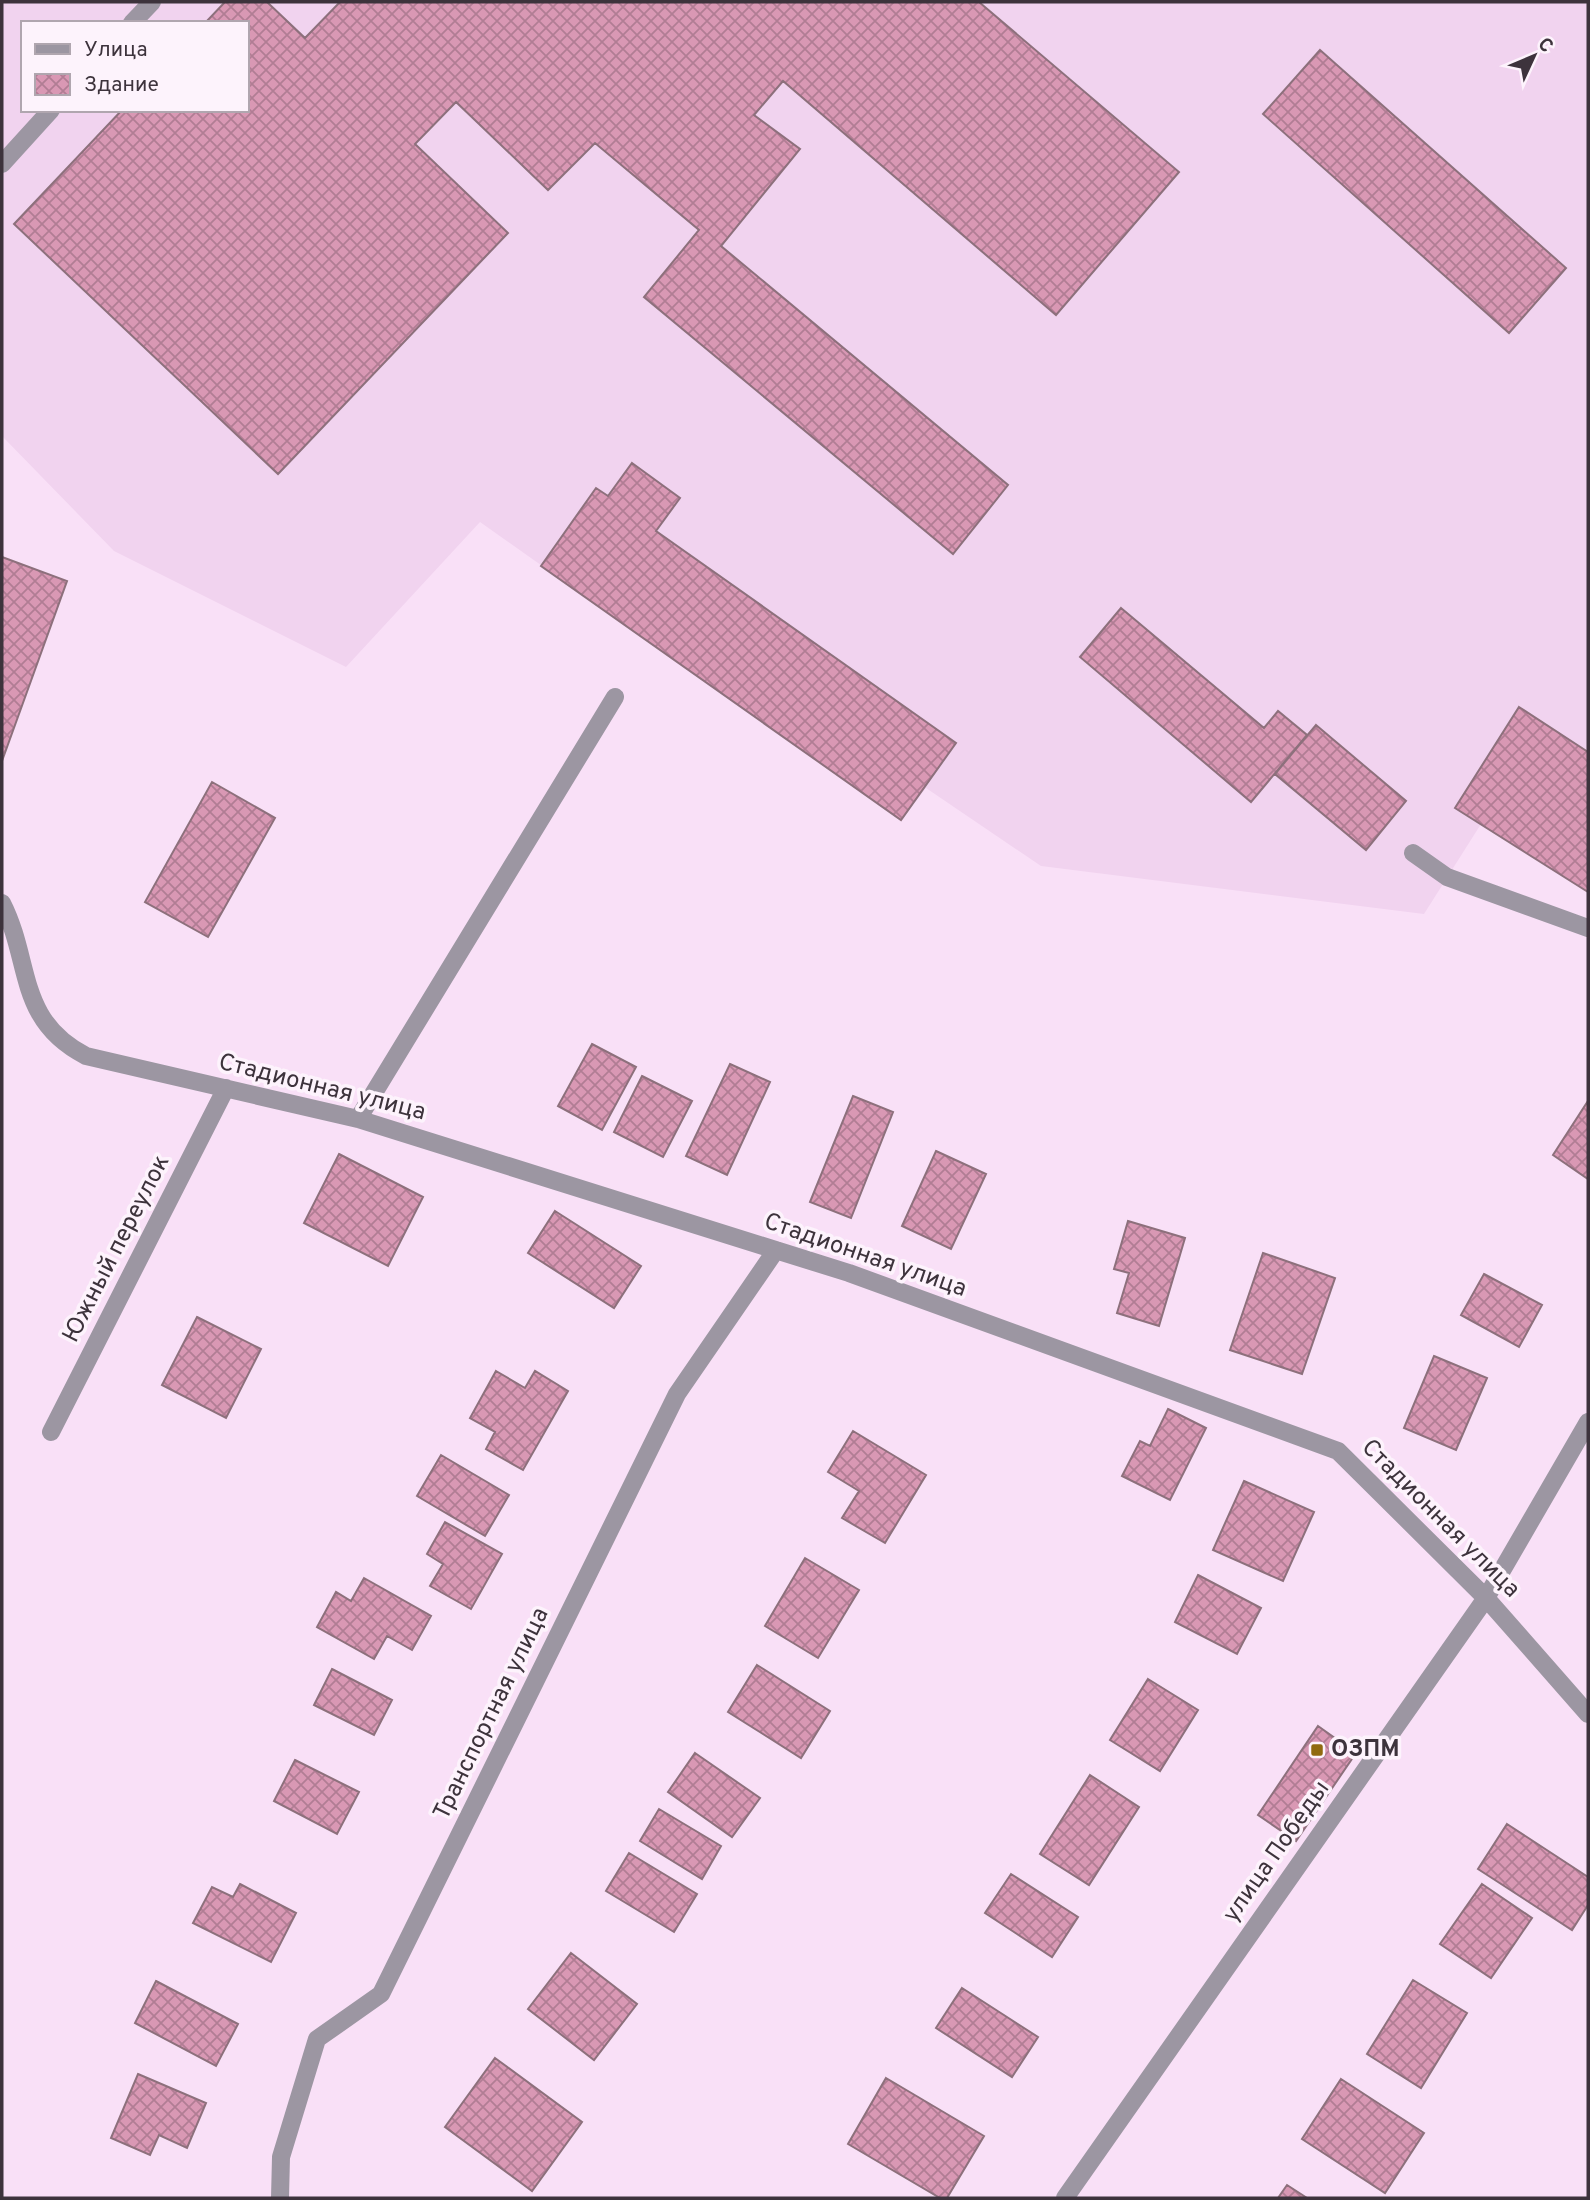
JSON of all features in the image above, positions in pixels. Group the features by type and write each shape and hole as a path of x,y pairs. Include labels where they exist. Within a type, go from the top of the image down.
{"street":[{"path":"134,21 152,2"},
{"path":"2,164 49,112"},
{"path":"358,1119 615,697"},
{"path":"1413,853 1447,877 1588,928"},
{"name":"Стадионная улица","path":"2,903 37,1009 52,1033 68,1047 86,1056 358,1119 849,1273 1338,1451 1486,1598 1588,1714"},
{"name":"Южный переулок","path":"51,1432 226,1088"},
{"name":"Транспортная улица","path":"280,2198 281,2157 317,2039 381,1994 677,1394 776,1250"},
{"name":"улица Победы","path":"1065,2198 1486,1598 1588,1422"}],"shaded area":[{"path":"2,2 1588,2 1588,892 1481,824 1424,914 1041,866 926,788 901,820 480,522 346,667 114,551 2,436"}],"building":[{"path":"225,2 267,2 305,38 340,2 979,2 1179,172 1056,315 783,81 754,115 800,149 721,246 1008,485 953,554 644,297 699,230 595,143 548,190 456,102 415,144 508,233 278,474 14,224 120,112 248,112 248,21 207,21"},
{"path":"1320,50 1566,268 1509,333 1263,114"},
{"path":"632,463 680,498 656,531 956,743 901,820 541,566 596,488 608,496"},
{"path":"2,557 67,581 2,761"},
{"path":"1121,608 1264,728 1278,711 1307,735 1251,802 1080,657"},
{"path":"1519,707 1588,752 1588,892 1455,808"},
{"path":"1316,725 1406,801 1366,850 1275,774"},
{"path":"212,782 275,818 208,937 145,902"},
{"path":"592,1044 636,1067 602,1130 558,1106"},
{"path":"730,1064 770,1082 727,1175 686,1156"},
{"path":"642,1076 692,1101 663,1157 614,1132"},
{"path":"853,1096 893,1112 851,1218 810,1202"},
{"path":"1588,1101 1588,1179 1553,1155"},
{"path":"936,1151 986,1174 951,1249 902,1226"},
{"path":"339,1154 423,1197 388,1266 304,1223"},
{"path":"555,1211 641,1266 614,1308 528,1253"},
{"path":"1128,1221 1185,1238 1159,1326 1117,1313 1129,1273 1114,1269"},
{"path":"1263,1253 1335,1278 1302,1374 1230,1350"},
{"path":"1484,1274 1542,1305 1519,1347 1461,1315"},
{"path":"197,1317 261,1349 226,1418 162,1385"},
{"path":"1434,1356 1487,1378 1456,1450 1404,1428"},
{"path":"496,1371 525,1388 535,1371 568,1391 523,1470 486,1449 495,1432 470,1418"},
{"path":"1168,1409 1206,1428 1170,1500 1122,1476 1140,1441 1150,1446"},
{"path":"853,1431 926,1475 885,1543 842,1518 859,1491 828,1472"},
{"path":"441,1455 509,1495 485,1536 417,1496"},
{"path":"1244,1481 1314,1512 1283,1581 1213,1550"},
{"path":"445,1522 502,1554 471,1609 430,1586 443,1564 427,1554"},
{"path":"805,1558 859,1590 818,1658 765,1626"},
{"path":"1198,1575 1261,1608 1237,1654 1175,1622"},
{"path":"364,1578 431,1616 412,1650 387,1636 374,1659 317,1627 336,1592 351,1601"},
{"path":"757,1665 830,1711 801,1758 728,1712"},
{"path":"332,1669 392,1700 374,1735 314,1705"},
{"path":"1148,1679 1198,1710 1160,1771 1110,1740"},
{"path":"1318,1726 1356,1753 1296,1841 1258,1815"},
{"path":"695,1753 760,1798 732,1837 668,1792"},
{"path":"295,1760 359,1792 337,1834 274,1801"},
{"path":"1090,1775 1139,1807 1089,1885 1040,1854"},
{"path":"659,1809 721,1846 702,1879 640,1841"},
{"path":"1507,1824 1588,1877 1588,1905 1572,1930 1478,1869"},
{"path":"629,1853 697,1894 674,1932 606,1891"},
{"path":"1011,1874 1078,1917 1052,1957 985,1913"},
{"path":"240,1884 296,1913 271,1962 193,1923 212,1887 233,1897"},
{"path":"1482,1884 1532,1918 1491,1978 1440,1944"},
{"path":"571,1953 637,2004 594,2060 528,2009"},
{"path":"1413,1980 1467,2013 1421,2088 1367,2054"},
{"path":"156,1981 238,2024 216,2066 135,2023"},
{"path":"962,1988 1038,2037 1012,2077 936,2028"},
{"path":"495,2058 582,2122 532,2191 445,2127"},
{"path":"138,2074 206,2103 187,2148 159,2135 150,2155 111,2138"},
{"path":"886,2078 984,2136 947,2198 940,2198 848,2144"},
{"path":"1341,2079 1424,2133 1385,2193 1302,2139"},
{"path":"1287,2185 1307,2198 1278,2198"}],"place":[{"name":"ОЗПМ","path":"1317,1750"}]}
